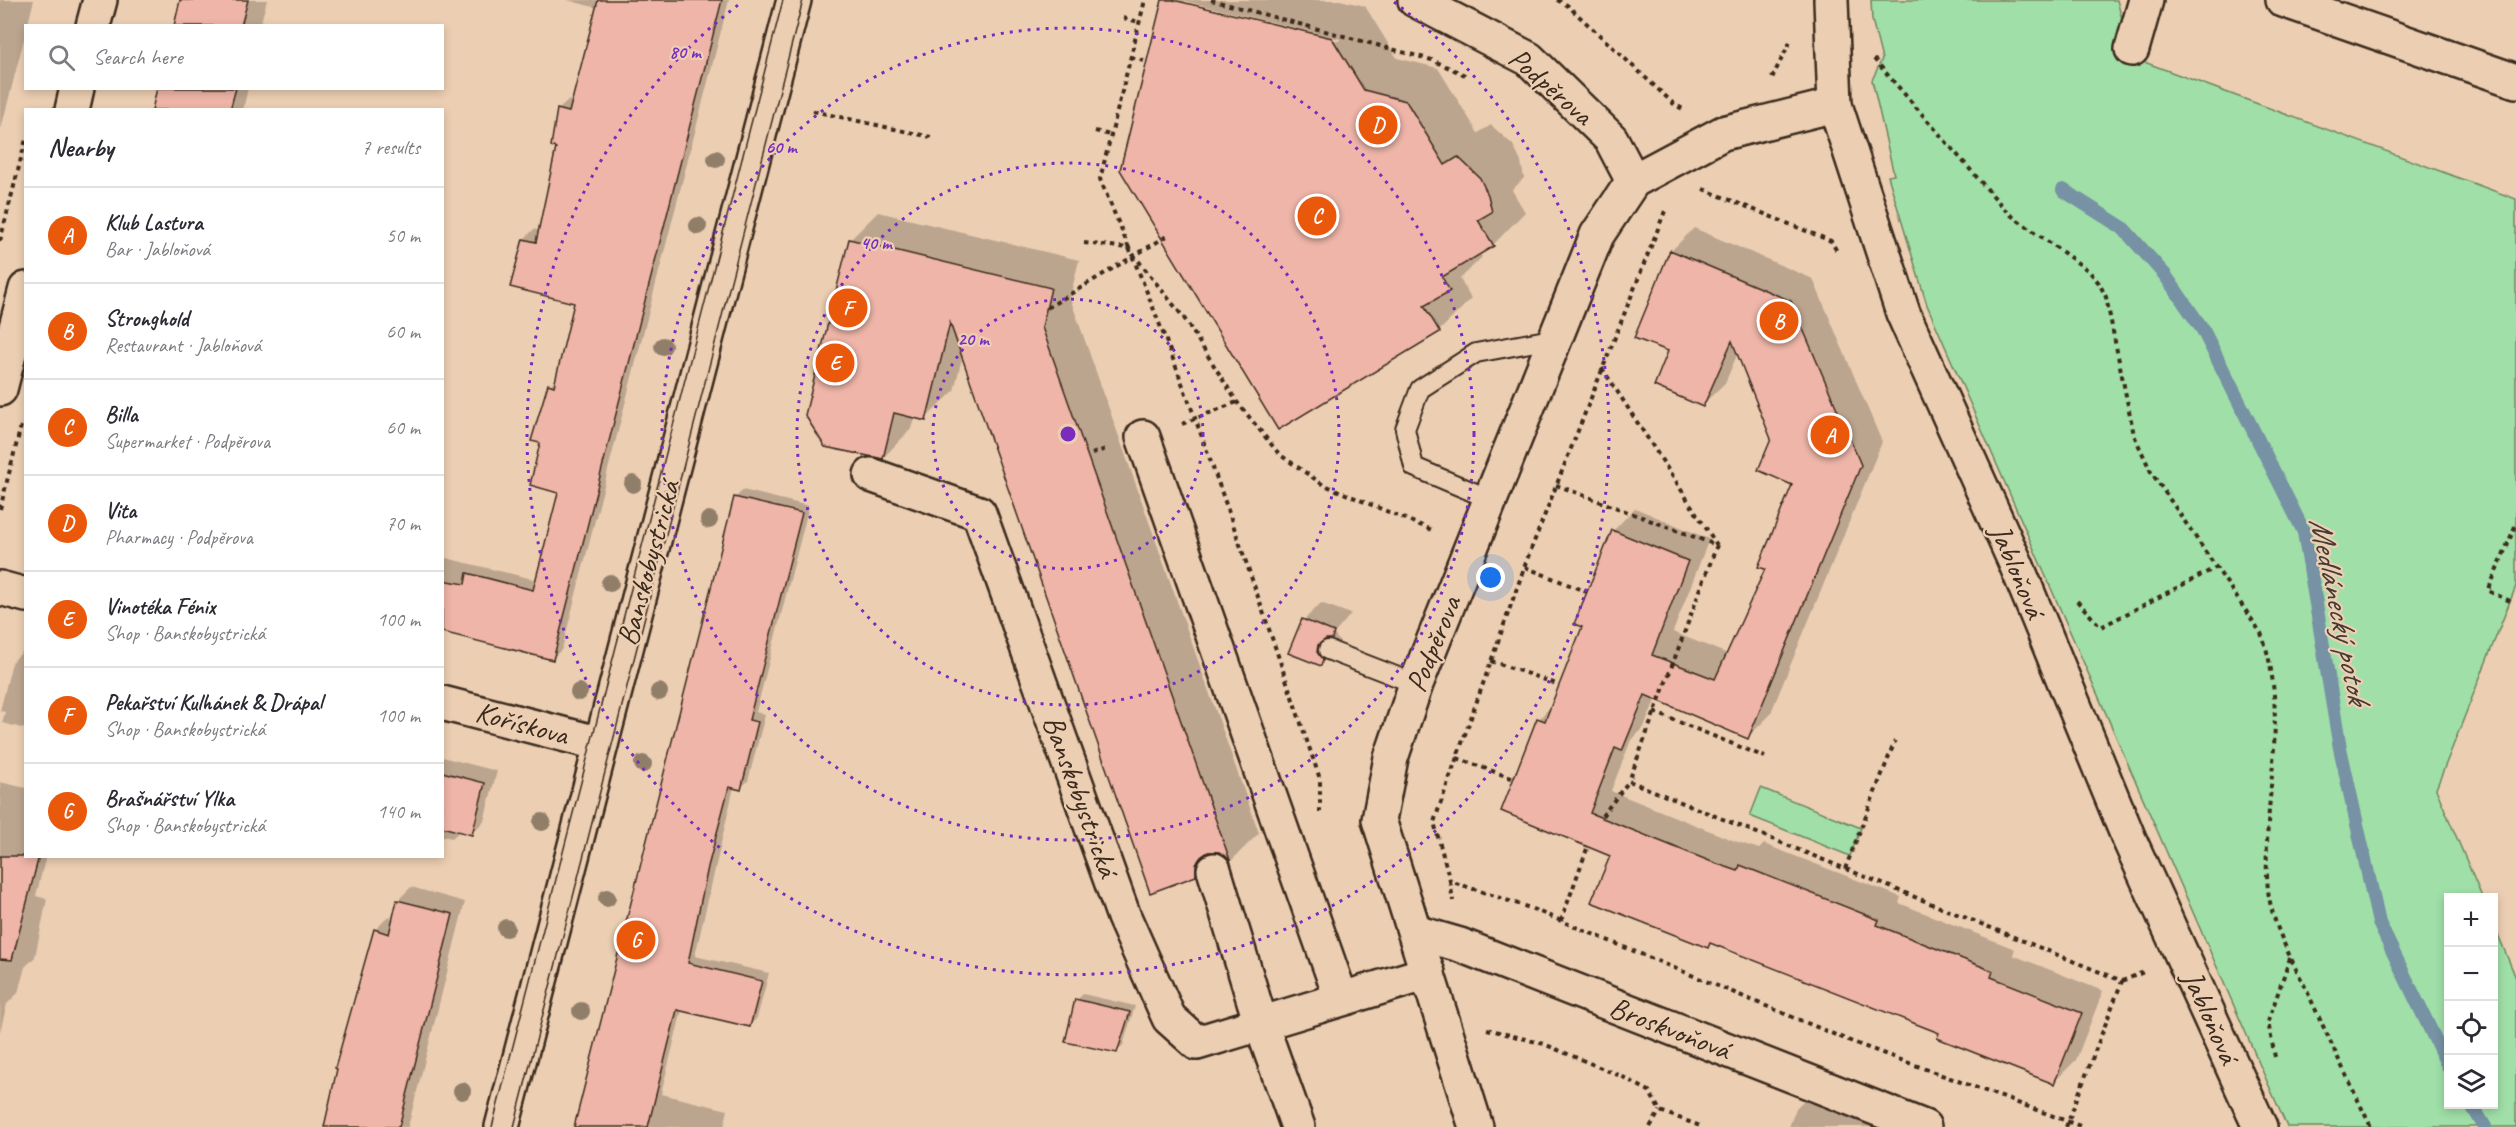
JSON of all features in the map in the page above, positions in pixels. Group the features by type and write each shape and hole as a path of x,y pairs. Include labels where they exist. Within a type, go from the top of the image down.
{"street":[{"path":"94,24 100,0"},
{"name":"Banskobystrická","path":"502,1127 794,0"},
{"name":"Podpěrova","path":"1415,0 1529,59 1611,139 1633,181"},
{"name":"Jabloňová","path":"1832,0 1836,105 1903,313 2016,564 2129,838 2260,1127"},
{"path":"2132,49 2146,0"},
{"path":"2283,0 2516,81"},
{"path":"72,108 77,90"},
{"name":"Podpěrova","path":"1476,1127 1379,820 1391,758 1416,684 1597,235 1633,181 1723,133 1836,105"},
{"path":"0,388 24,297"},
{"path":"1143,437 1341,998"},
{"name":"Banskobystrická","path":"871,475 979,513 1124,916 1169,1018 1197,1043 1428,972"},
{"path":"0,588 24,594"},
{"name":"Kořískova","path":"444,704 601,744"},
{"path":"1214,870 1262,1024 1298,1127"},
{"name":"Broskvoňová","path":"1415,932 1460,945 1924,1127"}],"lane":[{"path":"1492,500 1414,467 1405,429 1420,389 1476,353 1557,338"},
{"path":"1328,650 1416,684"}],"path":[{"path":"1145,0 1100,179 1162,327 1236,531 1320,779 1320,814"},
{"path":"1211,0 1432,60 1473,78"},
{"path":"1557,0 1567,5 1675,105 1692,113"},
{"path":"1123,18 1139,22"},
{"path":"1762,83 1773,77 1790,43 1791,32"},
{"path":"1870,54 2008,213 2089,271 2099,283 2106,297 2134,435 2151,472 2261,633 2273,674 2275,713 2267,865 2268,892 2274,915 2291,957 2371,1127"},
{"path":"1131,57 1147,62"},
{"path":"813,111 931,137"},
{"path":"1095,131 1110,135"},
{"path":"0,241 24,147"},
{"path":"1700,188 1831,241 1840,255"},
{"path":"1667,207 1556,485 1434,822 1450,881 1561,921 1855,1043 2083,1127"},
{"path":"1047,308 1167,236"},
{"path":"1084,243 1129,248 1184,318 1237,402 1279,454 1322,484 1443,535"},
{"path":"1602,368 1717,545"},
{"path":"1194,420 1237,402"},
{"path":"0,509 23,420"},
{"path":"1556,485 1717,545"},
{"path":"2510,602 2488,591 2516,524"},
{"path":"1602,816 1629,781 1717,545"},
{"path":"1525,567 1587,592"},
{"path":"2073,595 2101,627 2217,567"},
{"path":"1491,661 1559,684"},
{"path":"1654,712 1765,757"},
{"path":"1845,869 1895,741"},
{"path":"1457,758 1514,779"},
{"path":"1629,781 2122,981 2066,1127"},
{"path":"1561,921 1588,846"},
{"path":"2277,1068 2268,1023 2291,957"},
{"path":"1442,1018 1544,1044 1625,1078 1649,1091 1660,1111 1703,1127"},
{"path":"1650,1127 1660,1111"}],"green space":[{"path":"1871,0 2117,0 2122,19 2117,52 2516,199 2516,586 2436,789 2480,893 2444,893 2444,1109 2498,1109 2498,935 2516,978 2516,1127 2287,1127 1927,305 1888,176 1894,175 1872,80 1882,59 1872,20"},
{"path":"1761,788 1861,828 1850,856 1750,816"}],"building":[{"path":"180,0 248,0 242,24 174,24"},
{"path":"598,0 722,0 553,660 444,633 444,580 465,584 467,573 533,590 558,493 530,485 540,443 531,441 548,384 554,386 574,303 510,287 523,239 536,242 556,148 551,146 557,109 569,112"},
{"path":"1162,0 1173,0 1332,38 1364,90 1406,101 1445,165 1458,157 1480,178 1488,195 1492,212 1478,220 1494,246 1442,277 1450,291 1424,306 1440,332 1278,430 1120,170"},
{"path":"157,90 235,90 231,108 152,108"},
{"path":"849,239 1051,288 1042,327 1231,863 1219,852 1208,852 1196,865 1196,876 1150,893 950,323 926,421 894,413 883,459 825,447 805,415"},
{"path":"1670,250 1791,301 1861,465 1748,739 1645,695 1622,751 1615,748 1590,813 1712,862 1738,871 1740,865 1879,920 1877,925 1993,971 1991,977 2082,1013 2054,1084 1937,1038 1939,1033 1710,943 1708,948 1591,902 1610,856 1501,811 1537,718 1545,721 1582,627 1574,624 1612,530 1688,561 1652,655 1715,679 1765,569 1758,567 1792,485 1758,470 1771,439 1732,341 1703,407 1654,386 1668,351 1634,338"},
{"path":"734,497 802,513 749,720 758,722 741,790 729,787 708,867 688,963 762,981 750,1027 677,1010 648,1127 574,1127"},
{"path":"1302,619 1334,632 1332,639 1326,639 1318,645 1317,652 1323,660 1321,666 1288,653"},
{"path":"444,773 485,783 472,835 444,828"},
{"path":"0,856 38,858 12,960 0,959"},
{"path":"397,900 453,914 399,1127 324,1127 337,1069 335,1068 374,929 389,934"},
{"path":"1075,999 1130,1012 1117,1053 1065,1042"}],"waterway":[{"name":"Medlánecký potok","path":"2063,190 2123,228 2165,275 2203,330 2304,532 2340,748 2379,923 2444,1058"},
{"name":"Medlánecký potok","path":"2474,1109 2485,1127"}],"tram line":[{"path":"492,1127 783,0"},
{"path":"514,1127 803,0"}],"place":[{"name":"Vita","path":"1378,125"},
{"name":"Billa","path":"1317,216"},
{"name":"Pekařství Kulhánek & Drápal","path":"848,308"},
{"name":"Stronghold","path":"1779,321"},
{"name":"Vinotéka Fénix","path":"835,363"},
{"name":"Klub Lastura","path":"1830,435"},
{"name":"Brašnářství Ylka","path":"636,940"}]}
